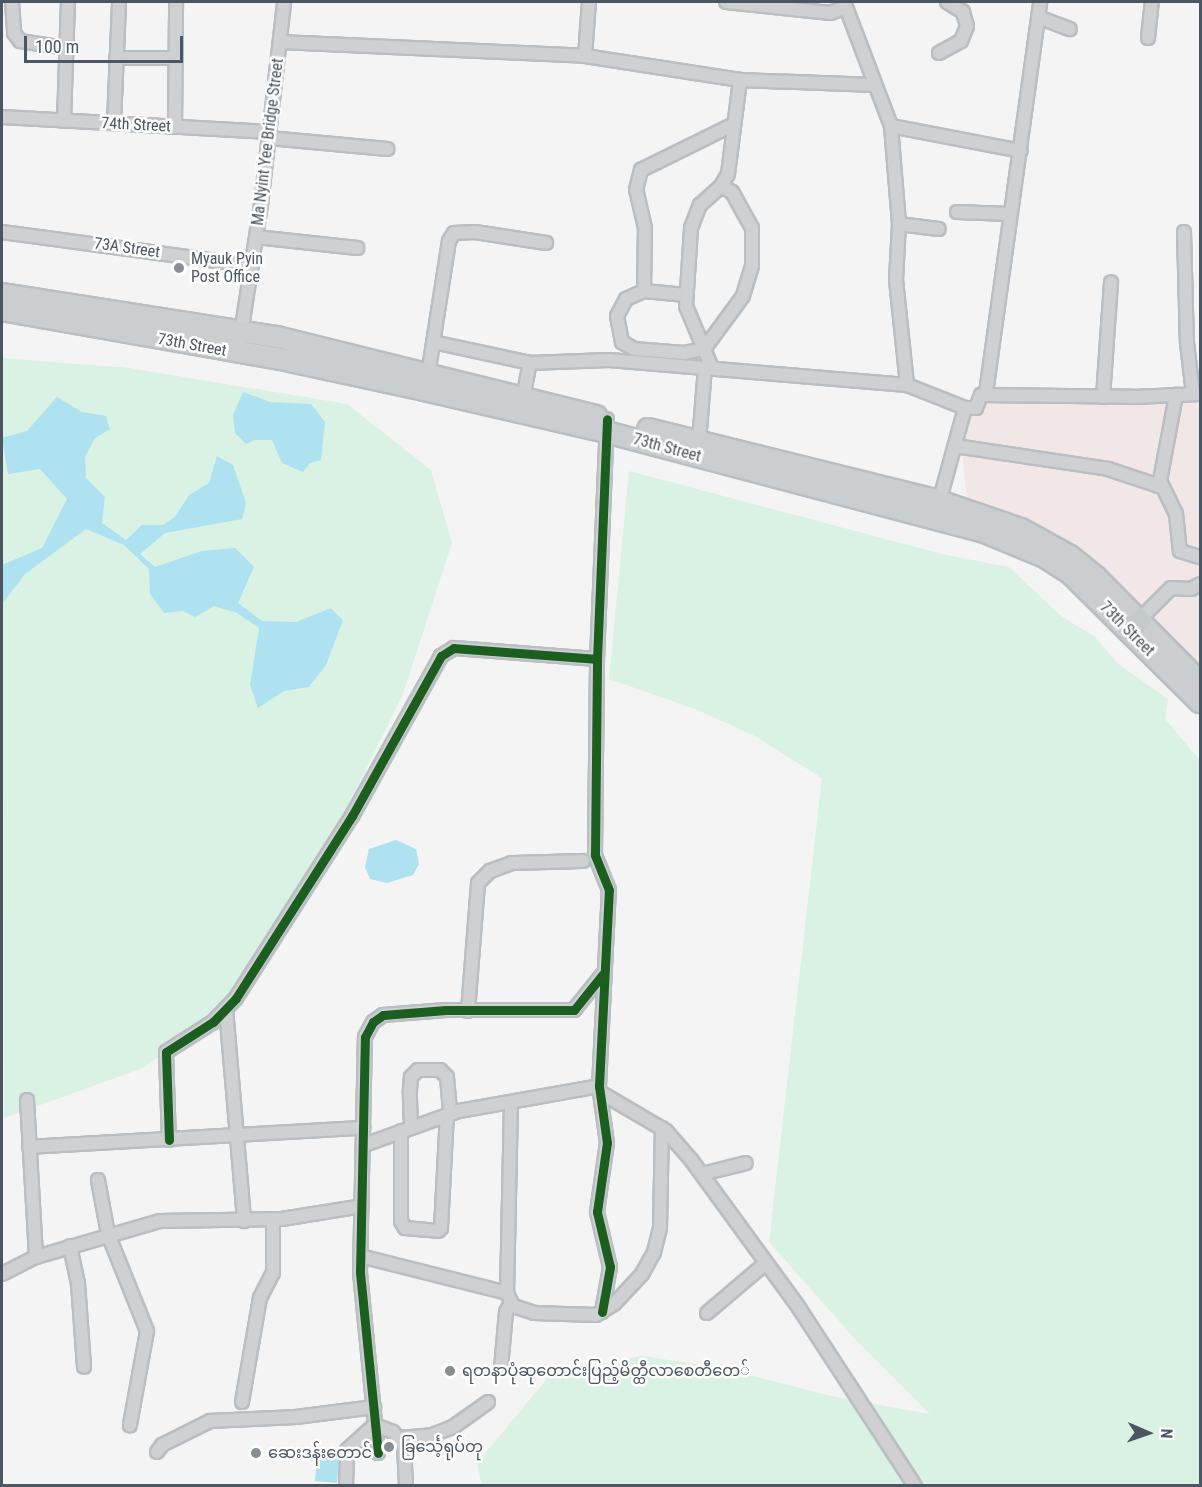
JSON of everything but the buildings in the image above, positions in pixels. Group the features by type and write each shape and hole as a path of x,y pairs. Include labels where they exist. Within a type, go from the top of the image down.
{"main road":[{"name":"73th Street","path":"2,294 243,331 524,398 606,425 937,509"},
{"name":"73th Street","path":"2,310 290,361 699,442 1044,541 1096,577 1200,702"},
{"name":"73th Street","path":"1134,625 1200,682"}],"street":[{"path":"12,2 14,33 20,41 66,48"},
{"path":"64,121 68,2"},
{"path":"114,123 119,2"},
{"path":"175,127 176,2"},
{"name":"Ma Nyint Yee Bridge Street","path":"238,353 256,237 284,2"},
{"path":"585,56 589,2"},
{"path":"726,2 830,13 844,5 891,126 899,224 896,280 907,385"},
{"path":"939,53 961,41 967,26 963,12 947,2"},
{"path":"433,342 530,363 609,360 907,385 964,408 976,408 986,393 1040,2"},
{"path":"1148,38 1152,2"},
{"path":"1038,17 1070,28"},
{"path":"280,42 585,56 740,80 875,85"},
{"path":"116,58 176,58"},
{"path":"699,442 709,368 704,349 686,306 695,214 705,199 721,186 731,157 732,126 740,80"},
{"name":"74th Street","path":"2,117 175,127 387,149"},
{"path":"644,291 645,228 636,190 641,170 732,126"},
{"path":"891,126 1021,151"},
{"path":"704,349 743,296 752,266 752,228 732,192 721,186"},
{"path":"957,212 1009,214"},
{"path":"899,224 939,229"},
{"path":"428,375 449,241 454,233 475,231 546,243"},
{"name":"73A Street","path":"2,232 252,266"},
{"path":"986,393 1103,396 1197,394 1187,343 1184,232"},
{"path":"256,237 357,248"},
{"path":"1103,396 1111,282"},
{"path":"686,295 644,291 626,299 622,305 617,327 622,342 634,349 649,351 704,349"},
{"path":"524,398 530,363"},
{"path":"1176,395 1161,483 1176,514 1180,551 1200,557"},
{"path":"937,509 964,408"},
{"path":"602,1312 610,1267 597,1212 607,1143 601,1090 603,974 609,890 595,855 597,659 606,425"},
{"path":"955,446 1108,468 1155,486 1161,483"},
{"path":"1134,625 1171,588 1191,589 1200,584"},
{"path":"169,1140 165,1055 226,1009 316,876 445,651 454,648 597,659"},
{"path":"468,1011 478,884 490,871 512,863 583,861"},
{"path":"378,1453 360,1256 365,1037 373,1022 383,1015 573,1010 603,974"},
{"path":"226,1009 244,1221"},
{"path":"418,1070 440,1070 447,1077 449,1114 441,1228 438,1231 405,1228 401,1221 406,1129 411,1084 418,1070"},
{"path":"364,1145 449,1114 511,1102 601,1090 662,1128 702,1174 766,1263 915,1485"},
{"path":"27,1100 36,1257"},
{"path":"501,1368 509,1298 511,1102"},
{"path":"29,1147 236,1138 363,1128"},
{"path":"360,1256 509,1298 534,1313 582,1317 602,1312 642,1274 654,1252 662,1213 662,1128"},
{"path":"702,1174 746,1162"},
{"path":"98,1180 108,1234 147,1331 130,1425"},
{"path":"2,1274 36,1257 108,1234 160,1221 273,1219 362,1206"},
{"path":"242,1402 260,1298 273,1273 273,1219"},
{"path":"70,1246 78,1283 84,1367"},
{"path":"707,1313 766,1263"},
{"path":"400,1438 432,1435 453,1427 488,1402"},
{"path":"157,1452 162,1445 210,1421 296,1417 374,1407"},
{"path":"375,1425 400,1438 404,1445 406,1485"},
{"path":"346,1485 347,1450 375,1425"}],"shaded area":[{"path":"975,386 1200,393 1200,668 1086,561 967,500 962,450"}],"green space":[{"path":"2,358 130,368 347,404 431,470 452,543 403,694 325,853 236,998 143,1068 4,1118"},
{"path":"629,471 946,555 1009,567 1061,616 1095,637 1117,663 1168,699 1165,719 1200,760 1200,1485 482,1486 477,1463 551,1374 642,1356 722,1368 831,1396 930,1414 854,1338 769,1242 822,778 753,735 695,709 609,679"}],"water":[{"path":"243,392 270,402 311,404 325,422 321,460 310,463 303,472 282,463 272,440 254,440 246,444 235,433 233,415"},
{"path":"57,397 82,412 106,416 110,429 95,438 85,457 86,478 105,497 102,523 126,540 142,525 163,525 175,517 189,495 209,483 217,456 233,465 246,503 242,519 165,533 140,554 155,567 202,551 235,548 254,567 238,603 262,621 296,622 331,608 343,620 326,665 309,687 284,691 258,708 250,685 259,628 237,613 214,606 195,617 183,611 164,613 150,594 149,569 124,545 86,529 25,574 2,604 2,565 42,548 67,499 40,469 8,474 2,438 27,431"},
{"path":"396,840 416,849 419,864 413,875 387,883 370,879 365,867 369,849"},
{"path":"317,1457 339,1458 337,1483 315,1481"}],"cycle path":[{"path":"602,1312 610,1267 597,1212 607,1143 599,1086 609,890 595,855 597,659 607,419"},
{"path":"169,1140 166,1052 213,1022 236,998 352,816 441,656 454,648 597,659"},
{"path":"378,1453 360,1272 365,1037 373,1022 383,1015 446,1010 574,1010 603,974"}],"place":[{"name":"Myauk Pyin Post Office","path":"179,268"},
{"name":"ရတနာပုံဆုတောင်းပြည့်မိတ္ထီလာစေတီတေ်","path":"450,1371"},
{"name":"ခြင်္သေ့ရုပ်တု","path":"389,1447"},
{"name":"ဆေးဒန်းတောင်","path":"256,1453"}]}
